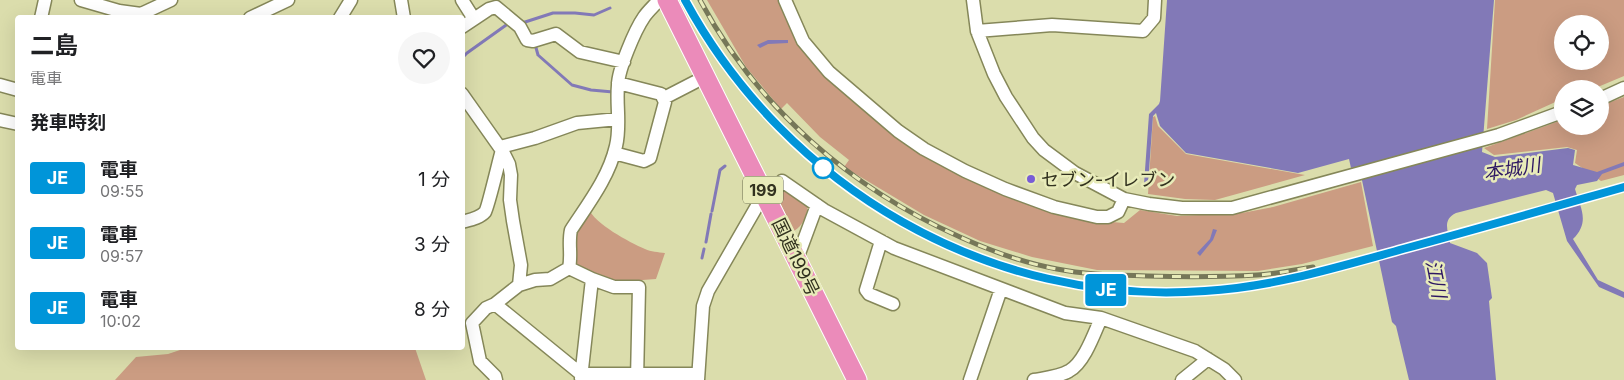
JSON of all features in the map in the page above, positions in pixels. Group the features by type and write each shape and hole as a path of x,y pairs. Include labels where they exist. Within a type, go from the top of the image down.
{"highway":[{"name":"国道199号","path":"659,1 696,82 763,203 798,259 857,380"},
{"name":"国道199号","path":"659,1 763,203 843,380"}],"street":[{"path":"41,15 45,0"},
{"path":"81,0 119,12 136,15"},
{"path":"144,15 171,0"},
{"path":"253,15 263,5 288,0"},
{"path":"342,15 350,0"},
{"path":"401,0 404,15"},
{"path":"462,0 474,19"},
{"path":"785,0 803,41 829,72 898,131 924,149 1005,190 1054,207 1097,217 1108,217 1118,212 1124,199"},
{"path":"973,0 977,31 994,74 1006,97 1033,138 1044,150 1074,173 1124,199 1182,208 1232,208 1499,135 1554,115"},
{"path":"977,31 1052,25 1143,31 1154,18 1155,0"},
{"path":"496,380 495,376 480,361 472,323 486,308 495,304 519,285 535,280 550,279 569,268 571,257 570,230 609,168 614,153 619,131 618,83 624,62 644,17 659,1"},
{"path":"465,25 488,8 496,7 520,26 527,40 533,41 556,34 580,52 624,62"},
{"path":"664,98 696,82"},
{"path":"614,153 644,162 650,158 665,102 661,94 618,83"},
{"path":"0,85 15,89"},
{"path":"1609,95 1624,88"},
{"path":"465,98 501,148 509,164 511,175 510,200 521,265 519,285"},
{"path":"501,148 577,123 618,119"},
{"path":"0,120 15,123"},
{"path":"465,221 484,214 488,207 501,148"},
{"path":"495,304 581,377 698,377 702,306 708,291 763,203 782,181 824,210 894,248 1065,313 1100,318 1195,351 1224,369 1235,380"},
{"path":"798,259 817,205"},
{"path":"881,241 866,290 869,294 893,304"},
{"path":"569,268 614,287 639,287 636,377"},
{"path":"581,377 592,279"},
{"path":"970,380 1001,289"},
{"path":"1034,380 1067,373 1077,366 1100,318"},
{"path":"1182,380 1208,359"}],"shaded area":[{"path":"707,0 781,0 797,39 917,150 1088,220 1124,223 1140,210 1177,216 1242,213 1273,207 1361,182 1373,246 1302,264 1258,271 1097,270 1032,257 980,241 924,215 844,167 849,160 820,137 787,103 781,109 746,67"},
{"path":"1495,0 1624,0 1624,76 1609,82 1609,80 1554,80 1554,103 1516,120 1487,129"},
{"path":"1624,97 1624,175 1601,181 1575,163 1577,150 1567,147 1494,155 1484,148 1554,123 1554,135 1609,135 1609,103"},
{"path":"1155,116 1158,126 1186,154 1305,175 1215,200 1185,199 1148,194 1153,117"},
{"path":"785,190 808,205 804,220 794,231 776,195"},
{"path":"588,208 605,226 622,237 647,250 665,253 656,279 616,282 574,265 572,236"},
{"path":"180,350 416,350 426,380 115,380 136,357 168,354"}],"water":[{"path":"1167,0 1494,0 1482,152 1495,157 1568,148 1575,150 1573,165 1597,172 1624,162 1624,166 1602,174 1597,181 1577,185 1575,189 1583,221 1573,239 1598,280 1624,292 1624,298 1599,287 1567,241 1553,193 1546,190 1456,213 1447,222 1450,243 1477,253 1487,263 1492,298 1489,301 1496,380 1409,380 1396,326 1392,322 1359,166 1351,168 1349,159 1298,173 1186,153 1160,126 1156,113 1153,116 1148,184 1144,184 1149,114 1160,101"},
{"path":"768,40 788,40 788,43 768,44 760,48 757,45"},
{"path":"1213,229 1217,230 1213,240 1200,256 1197,253 1210,239"}],"waterway":[{"path":"522,23 553,13 594,15 610,8"},
{"path":"465,55 509,23"},
{"path":"535,44 538,55 572,85 591,90 613,92"},
{"path":"712,211 720,170 725,166"},
{"path":"706,242 711,214"},
{"path":"702,258 704,249"}],"railway":[{"path":"685,0 715,48 763,111 775,125 822,169 870,203 921,233 974,256 1030,275 1088,286 1146,292 1205,291 1258,285 1336,267 1624,187"},
{"path":"700,0 723,39 749,75 778,109 810,140 844,169 881,194 920,217 960,237 1008,256 1032,263 1091,274 1202,277 1271,274 1313,267"}],"train":[{"name":"JE","path":"685,0 714,48 747,91 779,129 822,168 868,201 921,233 983,260 1054,281 1106,290 1141,292 1205,291 1253,286 1296,278 1624,187"}],"place":[{"name":"セブン-イレブン","path":"1031,179"}],"water label":[{"name":"本城川","path":"1512,169"},
{"name":"江川","path":"1436,279"}]}
